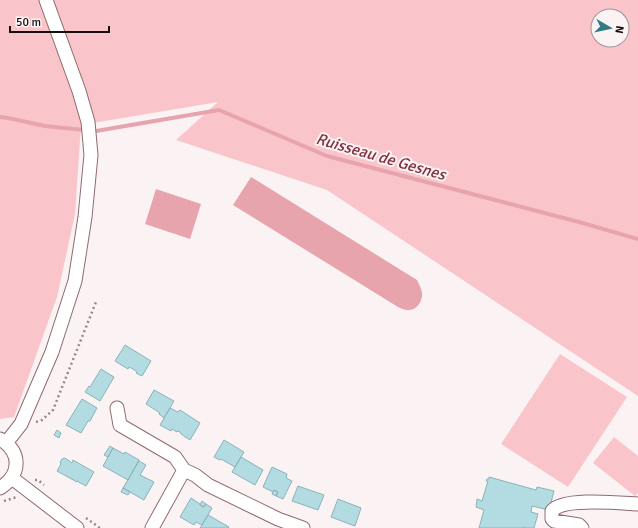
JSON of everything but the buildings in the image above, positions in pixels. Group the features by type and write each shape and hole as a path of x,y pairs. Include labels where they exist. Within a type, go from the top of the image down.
{"street":[{"path":"0,488 12,478 16,463 15,456 11,449 3,441 21,424 52,352 75,282 85,217 91,154 88,122 79,91 46,0"},
{"path":"117,408 120,425 175,457 184,470 208,485 257,509 278,519 303,528"},
{"path":"152,528 184,470"},
{"path":"12,478 77,528"},
{"path":"582,528 578,525 554,522 552,519 552,511 554,508 568,504 589,502 638,504"}],"path":[{"path":"21,424 33,424 42,420 52,410 96,302"},
{"path":"0,501 6,501 18,497"}],"shaded area":[{"path":"0,0 638,0 638,396 327,190 176,140 218,102 81,125 75,214 57,297 14,417 0,419"},
{"path":"251,177 417,280 422,292 419,305 411,310 405,310 398,307 233,205"},
{"path":"156,189 201,204 190,239 145,224"},
{"path":"560,354 627,397 568,487 501,444"},
{"path":"614,437 638,456 638,493 635,496 593,463"}],"waterway":[{"name":"Ruisseau de Gesnes","path":"96,131 219,110 327,156 579,222 638,239"},
{"name":"Ruisseau de Gesnes","path":"0,117 45,126 84,130"}]}
